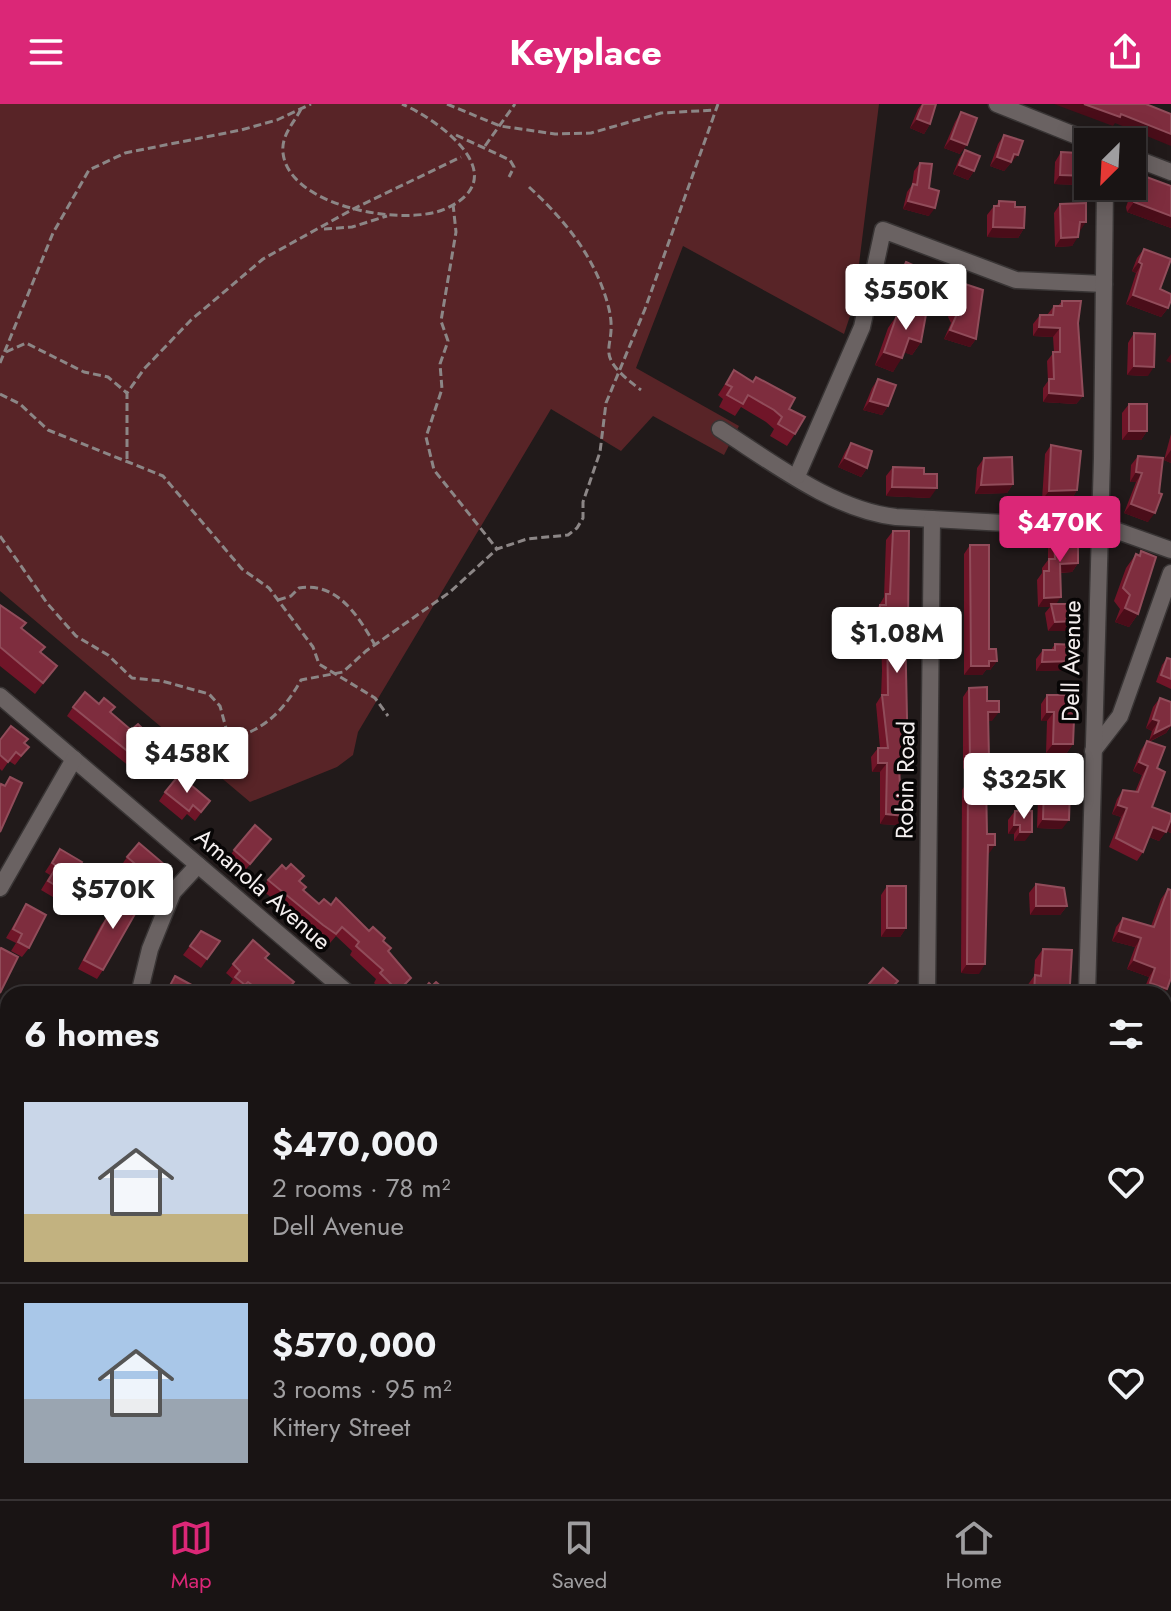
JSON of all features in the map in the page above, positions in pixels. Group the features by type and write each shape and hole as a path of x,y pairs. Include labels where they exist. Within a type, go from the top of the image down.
{"street":[{"path":"997,104 1074,135"},
{"path":"1146,162 1171,172"},
{"name":"Dell Avenue","path":"1087,986 1105,200"},
{"path":"797,476 862,327 883,230 1016,280 1104,284"},
{"path":"720,429 797,476 872,512 932,519 1112,529 1171,550"},
{"name":"Robin Road","path":"927,986 932,519"},
{"path":"1092,753 1120,716 1171,573"},
{"name":"Amanola Avenue","path":"0,696 340,986"},
{"path":"0,888 74,759"},
{"path":"141,986 150,949 173,892 198,865"}],"path":[{"path":"0,363 53,233 89,170 125,153 241,130 311,104"},
{"path":"402,104 510,160 514,167 509,177"},
{"path":"447,104 500,126 555,134 591,133 641,116 715,110"},
{"path":"485,146 515,104"},
{"path":"0,536 47,603 76,636 108,655 132,678 162,681 209,694 220,706 229,739 254,733 273,716 301,680 343,672 375,645 450,592 497,549 527,539 568,535 577,528 583,518 583,502 600,452 606,403 718,104"},
{"path":"301,109 284,139 286,167 298,183 318,197 391,215"},
{"path":"320,229 352,227 391,215 427,213 453,204 472,181 472,162 467,150 447,129"},
{"path":"127,460 127,393 144,369 191,320 263,259 355,208 461,157"},
{"path":"529,187 561,216 582,246 609,308 606,351 619,374 641,390"},
{"path":"453,204 456,232 441,321 448,341 440,364 442,389 426,437 434,470 497,549"},
{"path":"4,352 26,343 84,372 108,377 127,393"},
{"path":"0,394 20,404 48,430 163,476 231,552 242,569 269,588 313,647 319,664 375,698 388,716"},
{"path":"278,600 291,596 299,588 329,590 359,618 375,645"}],"shaded area":[{"path":"0,104 879,104 854,304 844,334 683,246 636,368 739,426 724,455 653,416 621,451 551,409 358,732 353,755 337,767 250,802 0,591"}],"building":[{"path":"923,104 936,104 930,124 917,119"},
{"path":"1084,104 1146,104 1171,114 1171,134 1121,114 1120,117"},
{"path":"961,112 977,118 967,145 951,139"},
{"path":"1004,135 1023,141 1018,155 1014,154 1011,162 997,157"},
{"path":"965,150 980,156 974,171 959,165"},
{"path":"1061,152 1074,153 1074,176 1060,175"},
{"path":"920,163 932,164 929,188 939,191 935,208 908,201 913,184 917,185"},
{"path":"1146,177 1171,186 1171,216 1134,202 1146,200"},
{"path":"999,201 1015,202 1015,207 1025,207 1024,228 993,227 994,206 999,206"},
{"path":"1086,203 1086,222 1080,222 1078,237 1061,238 1060,204"},
{"path":"1144,249 1171,259 1160,289 1171,294 1168,308 1133,295"},
{"path":"906,262 955,284 956,281 983,290 976,339 950,330 957,314 954,308 957,299 935,292 934,296 899,279"},
{"path":"1062,301 1081,301 1078,323 1083,396 1049,393 1049,379 1054,379 1053,352 1060,352 1060,328 1039,327 1040,315 1053,315 1054,306 1062,306"},
{"path":"917,306 927,309 921,342 909,338 902,358 884,352 897,315 912,320"},
{"path":"1134,333 1155,334 1154,367 1134,366"},
{"path":"734,370 753,382 756,377 795,398 789,409 805,417 795,434 778,424 782,417 774,410 748,395 743,404 727,395 732,387 726,384"},
{"path":"878,379 896,385 888,406 870,401"},
{"path":"1129,404 1147,404 1147,431 1129,431"},
{"path":"851,443 872,451 867,468 845,458"},
{"path":"1051,445 1081,451 1077,490 1049,491"},
{"path":"1138,456 1163,458 1159,493 1162,494 1155,513 1131,504 1142,473 1136,472"},
{"path":"1012,457 1013,484 981,485 984,458"},
{"path":"893,467 924,468 924,474 937,474 937,488 892,487"},
{"path":"893,531 909,531 908,623 905,623 908,765 899,766 900,787 907,788 904,816 886,814 887,763 878,763 878,748 888,748 882,695 888,695 887,623 885,616 880,616 880,605 886,605 886,594 890,594"},
{"path":"1054,537 1078,537 1078,563 1060,564 1061,597 1044,598 1044,571 1049,571 1049,559 1055,559"},
{"path":"970,545 989,545 989,649 996,649 997,661 989,661 989,666 971,666"},
{"path":"1141,551 1156,557 1138,614 1125,608 1130,595 1123,588 1136,554 1140,556"},
{"path":"1051,604 1076,604 1076,621 1055,622"},
{"path":"0,605 26,623 21,628 45,647 40,652 57,666 43,683 0,647"},
{"path":"1055,644 1076,645 1075,661 1042,662 1043,650 1055,650"},
{"path":"1167,658 1171,659 1171,679 1161,675"},
{"path":"987,687 987,701 999,701 999,712 988,712 989,759 970,760 969,688"},
{"path":"85,692 99,704 104,698 115,707 110,712 131,730 138,724 145,731 140,737 153,748 141,762 73,707"},
{"path":"1047,695 1075,695 1073,744 1053,744 1054,712 1047,712"},
{"path":"1160,698 1171,702 1171,725 1155,733 1159,721 1153,719"},
{"path":"11,726 28,739 24,743 29,747 21,756 16,752 8,762 0,755 0,740"},
{"path":"1147,741 1165,747 1157,768 1165,772 1152,807 1171,814 1171,819 1166,832 1153,827 1143,852 1116,838 1127,808 1118,805 1123,790 1138,792 1148,766 1139,762"},
{"path":"179,775 210,801 201,812 193,805 189,811 165,792"},
{"path":"10,777 22,783 0,832 0,787 1,784 5,786"},
{"path":"968,781 986,781 987,834 995,834 995,845 988,845 985,964 967,964"},
{"path":"1044,787 1053,791 1070,789 1069,820 1043,819"},
{"path":"1015,811 1032,811 1032,832 1020,832 1020,825 1014,825"},
{"path":"255,825 271,839 250,864 234,850"},
{"path":"139,843 165,865 153,879 127,857"},
{"path":"60,849 82,862 65,891 48,881 57,866 52,863"},
{"path":"291,864 304,876 299,881 306,887 303,890 319,904 324,899 331,905 336,898 369,931 373,927 385,938 383,941 391,948 388,951 411,978 403,986 393,986 380,973 383,970 356,946 359,942 342,927 336,934 268,880 282,865 286,869"},
{"path":"1036,884 1064,888 1067,906 1036,906"},
{"path":"887,886 906,886 906,928 887,928"},
{"path":"1168,889 1171,890 1171,978 1168,986 1150,983 1155,968 1134,960 1141,938 1119,931 1123,918 1154,927"},
{"path":"126,891 143,900 103,970 84,960"},
{"path":"26,904 46,915 29,948 18,942 22,934 13,929"},
{"path":"201,931 220,941 207,959 190,946"},
{"path":"253,940 269,954 265,958 294,982 291,986 253,986 248,982 245,985 235,977 240,971 233,964"},
{"path":"1043,949 1072,950 1070,986 1034,986 1035,975 1041,976"},
{"path":"0,950 18,957 4,986 0,986"},
{"path":"883,968 898,981 893,986 867,986"},
{"path":"175,976 193,986 170,986"}]}
